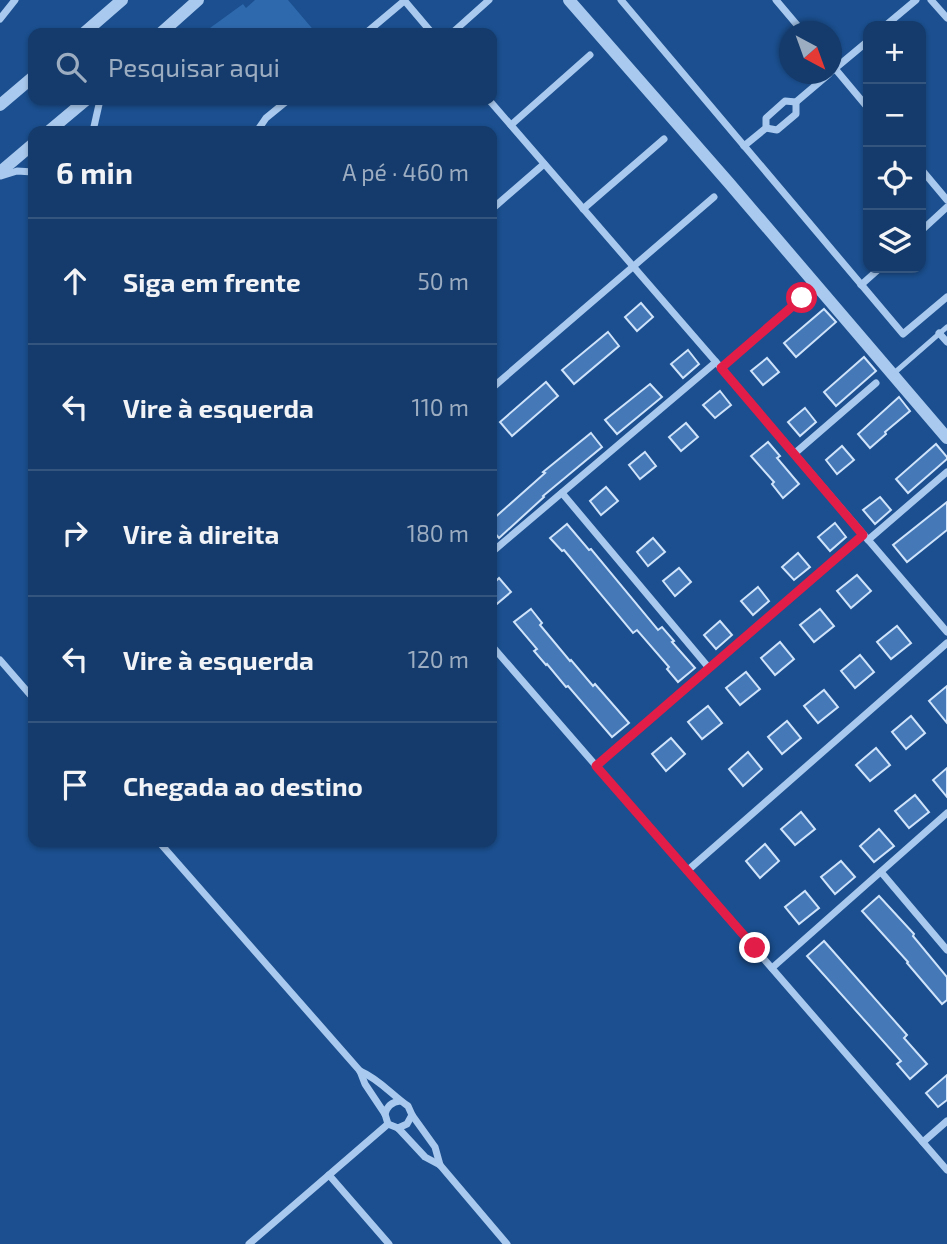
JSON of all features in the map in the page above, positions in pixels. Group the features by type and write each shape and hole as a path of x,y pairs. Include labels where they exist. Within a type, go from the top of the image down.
{"street":[{"path":"0,19 16,0"},
{"path":"90,28 122,0"},
{"path":"167,28 198,0"},
{"path":"458,28 489,0"},
{"path":"621,0 902,334 947,297"},
{"path":"776,0 794,21"},
{"path":"891,21 916,0"},
{"path":"931,0 947,18"},
{"path":"372,28 404,1 428,28"},
{"path":"575,3 947,438"},
{"path":"842,62 863,45"},
{"path":"511,125 590,55"},
{"path":"0,106 28,81"},
{"path":"842,81 863,103"},
{"path":"766,128 766,118 785,101 796,102 816,84"},
{"path":"744,146 766,128 777,130 796,114 796,102"},
{"path":"54,126 80,105"},
{"path":"94,126 99,105"},
{"path":"260,126 282,105"},
{"path":"493,105 947,632"},
{"path":"583,209 664,139"},
{"path":"0,174 28,149"},
{"path":"497,205 544,164"},
{"path":"0,174 28,172"},
{"path":"926,175 947,200"},
{"path":"497,384 714,197"},
{"path":"926,226 947,207"},
{"path":"861,285 874,273"},
{"path":"497,548 802,298"},
{"path":"939,333 947,342"},
{"path":"794,454 876,383"},
{"path":"596,766 865,537 947,472"},
{"path":"562,493 709,668"},
{"path":"687,871 947,643"},
{"path":"497,652 947,1170"},
{"path":"0,660 28,692"},
{"path":"772,968 947,813"},
{"path":"163,847 360,1071 388,1124"},
{"path":"881,872 947,950"},
{"path":"360,1071 373,1077 408,1106 435,1147 440,1165"},
{"path":"385,1114 391,1103 400,1101"},
{"path":"398,1128 407,1124 412,1115"},
{"path":"923,1142 947,1121"},
{"path":"388,1124 398,1128 425,1157 440,1165 508,1244"},
{"path":"250,1244 388,1124"},
{"path":"329,1175 389,1244"}],"lane":[{"path":"893,374 947,327"}],"shaded area":[{"path":"255,0 288,0 312,28 210,28 243,4 246,8"}],"building":[{"path":"641,303 653,317 637,331 625,317"},
{"path":"824,309 836,322 796,357 784,343"},
{"path":"608,332 619,346 574,384 562,370"},
{"path":"688,350 699,364 683,378 671,364"},
{"path":"864,357 876,371 836,406 824,392"},
{"path":"767,358 779,372 763,385 751,371"},
{"path":"546,382 558,396 512,436 500,422"},
{"path":"650,384 662,397 617,434 605,420"},
{"path":"720,391 731,405 715,418 703,405"},
{"path":"899,397 910,411 870,448 858,434"},
{"path":"805,408 816,422 800,436 788,422"},
{"path":"686,423 698,437 681,451 669,437"},
{"path":"591,433 602,447 543,496 499,538 497,516 545,473 543,472"},
{"path":"768,442 780,456 777,458 799,484 783,498 772,484 774,482 751,456"},
{"path":"936,444 947,459 908,493 896,479"},
{"path":"842,446 854,460 837,474 826,460"},
{"path":"645,452 656,466 640,479 629,465"},
{"path":"606,487 618,501 601,515 590,501"},
{"path":"880,497 891,510 875,524 863,510"},
{"path":"947,502 947,530 907,562 893,545"},
{"path":"835,523 846,537 830,551 818,537"},
{"path":"567,524 658,630 662,627 695,668 678,682 667,669 669,667 637,630 633,633 564,550 550,538"},
{"path":"653,538 665,552 648,566 637,552"},
{"path":"798,553 810,567 794,580 782,567"},
{"path":"679,568 691,582 675,596 663,581"},
{"path":"857,575 871,591 851,608 837,591"},
{"path":"499,578 511,592 497,604"},
{"path":"758,587 769,601 753,615 741,601"},
{"path":"531,609 542,623 540,625 570,661 593,686 595,684 629,723 612,737 534,651 537,649 514,622"},
{"path":"820,609 834,626 814,642 800,625"},
{"path":"720,621 732,635 716,649 704,635"},
{"path":"897,626 911,643 891,659 877,642"},
{"path":"780,642 794,659 775,675 761,658"},
{"path":"860,655 874,672 855,688 841,671"},
{"path":"746,672 760,689 740,705 726,688"},
{"path":"947,686 947,723 929,701"},
{"path":"824,690 838,707 818,723 804,706"},
{"path":"708,706 722,723 702,739 688,722"},
{"path":"911,716 925,733 906,749 892,732"},
{"path":"787,721 801,738 782,754 768,737"},
{"path":"671,738 685,754 666,771 652,754"},
{"path":"876,748 890,765 870,781 856,765"},
{"path":"748,752 762,769 743,786 729,769"},
{"path":"947,768 947,797 933,780"},
{"path":"915,795 929,812 909,828 895,811"},
{"path":"801,812 815,829 795,845 781,829"},
{"path":"879,829 894,846 874,862 860,846"},
{"path":"765,844 779,861 760,878 746,861"},
{"path":"841,861 855,877 835,894 821,877"},
{"path":"805,891 819,908 799,924 785,907"},
{"path":"879,896 914,934 947,977 947,1000 942,1004 862,911"},
{"path":"824,941 907,1035 904,1038 927,1064 910,1079 897,1064 901,1061 807,956"},
{"path":"947,1075 947,1100 938,1107 926,1093"}],"route":[{"path":"755,948 596,766 863,535 721,368 802,298"}]}
